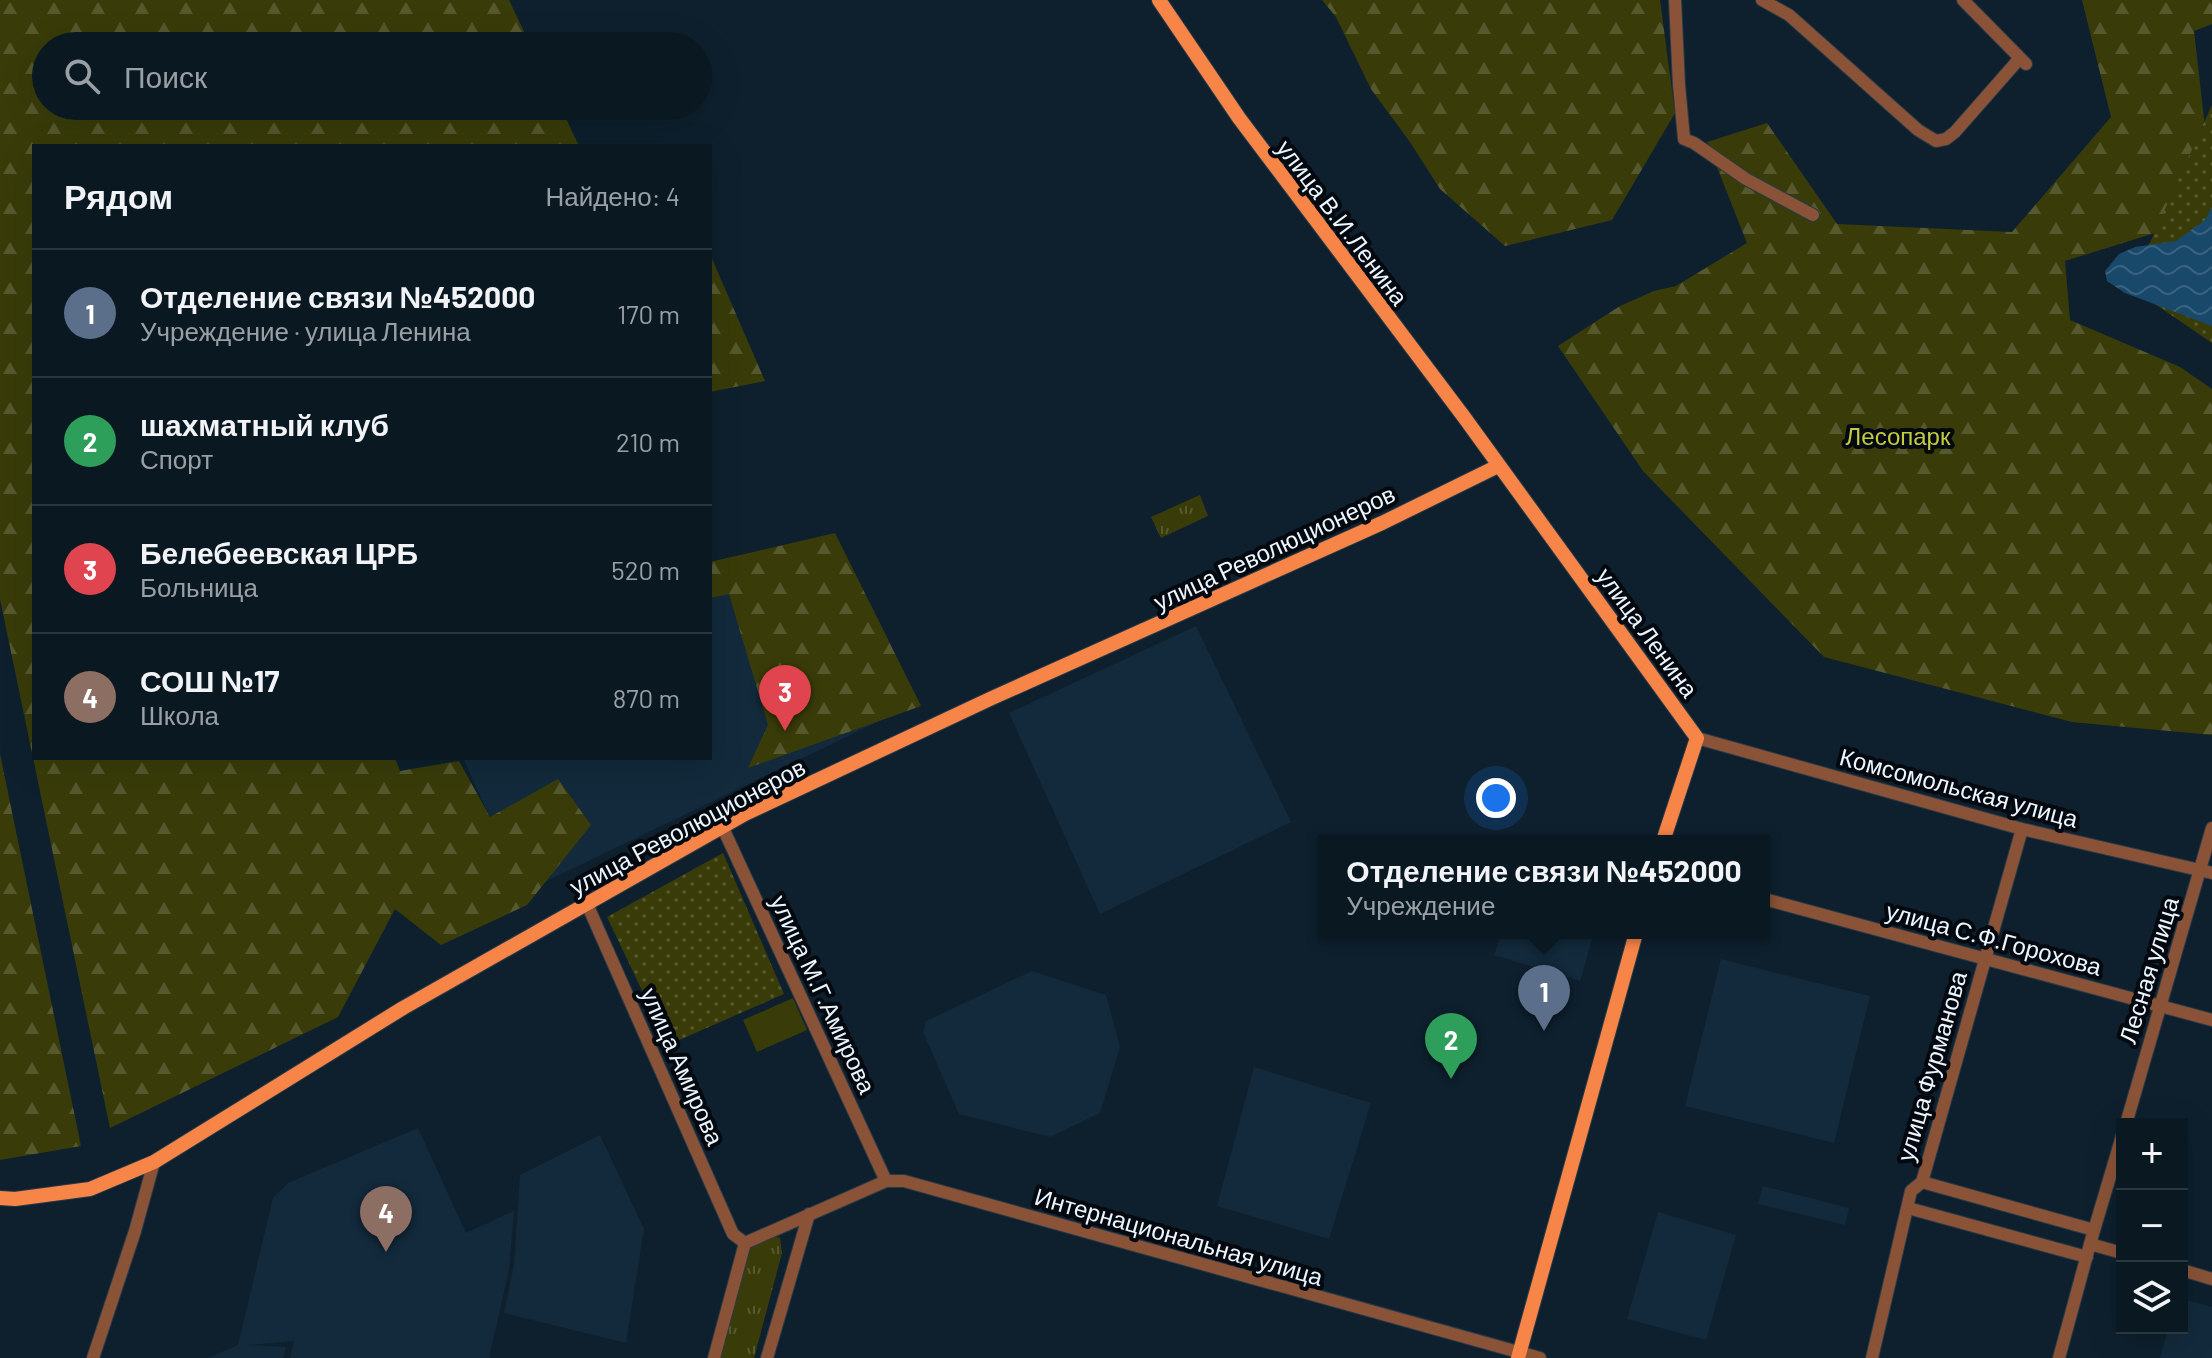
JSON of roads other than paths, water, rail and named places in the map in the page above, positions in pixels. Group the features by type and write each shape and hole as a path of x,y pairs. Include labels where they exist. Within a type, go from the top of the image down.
{"main road":[{"name":"улица В.И.Ленина","path":"1159,0 1239,118 1498,466"},
{"name":"улица Ленина","path":"1498,466 1697,738"},
{"name":"улица Революционеров","path":"0,1198 15,1199 90,1189 154,1162 403,1008 722,826 992,698 1382,523 1498,466"},
{"path":"1665,835 1697,738"},
{"path":"1519,1355 1634,939"}],"street":[{"path":"1675,0 1684,139 1746,179 1813,215"},
{"path":"1762,0 1789,15 1918,130 1936,141 1946,139 1955,132 2023,61 1963,0"},
{"name":"Комсомольская улица","path":"1697,738 2022,829 2206,872"},
{"name":"улица М.Г.Амирова","path":"722,826 886,1181"},
{"name":"Лесная улица","path":"2128,1118 2206,872 2212,828"},
{"name":"улица Фурманова","path":"1872,1358 1911,1191 1922,1182 2022,829"},
{"name":"улица С.Ф.Горохова","path":"1770,901 2212,1020"},
{"name":"улица Амирова","path":"587,904 733,1234 745,1243"},
{"path":"2059,1358 2116,1156"},
{"path":"93,1358 154,1162"},
{"path":"714,1358 745,1243 886,1181"},
{"name":"Интернациональная улица","path":"886,1181 904,1181 1519,1355 1540,1358"},
{"path":"1922,1182 2092,1237 2116,1250"},
{"path":"1908,1208 2087,1257"},
{"path":"768,1352 809,1214"},
{"path":"2188,1272 2212,1279"}],"water":[{"path":"2212,207 2212,326 2125,293 2107,281 2105,271 2119,254 2135,247 2176,241 2205,220"}],"place":[{"name":"Белебеевская ЦРБ","path":"785,731"},
{"name":"Отделение связи №452000","path":"1544,1031"},
{"name":"шахматный клуб","path":"1451,1079"},
{"name":"СОШ №17","path":"386,1252"}],"park label":[{"name":"Лесопарк","path":"1898,435"}]}
